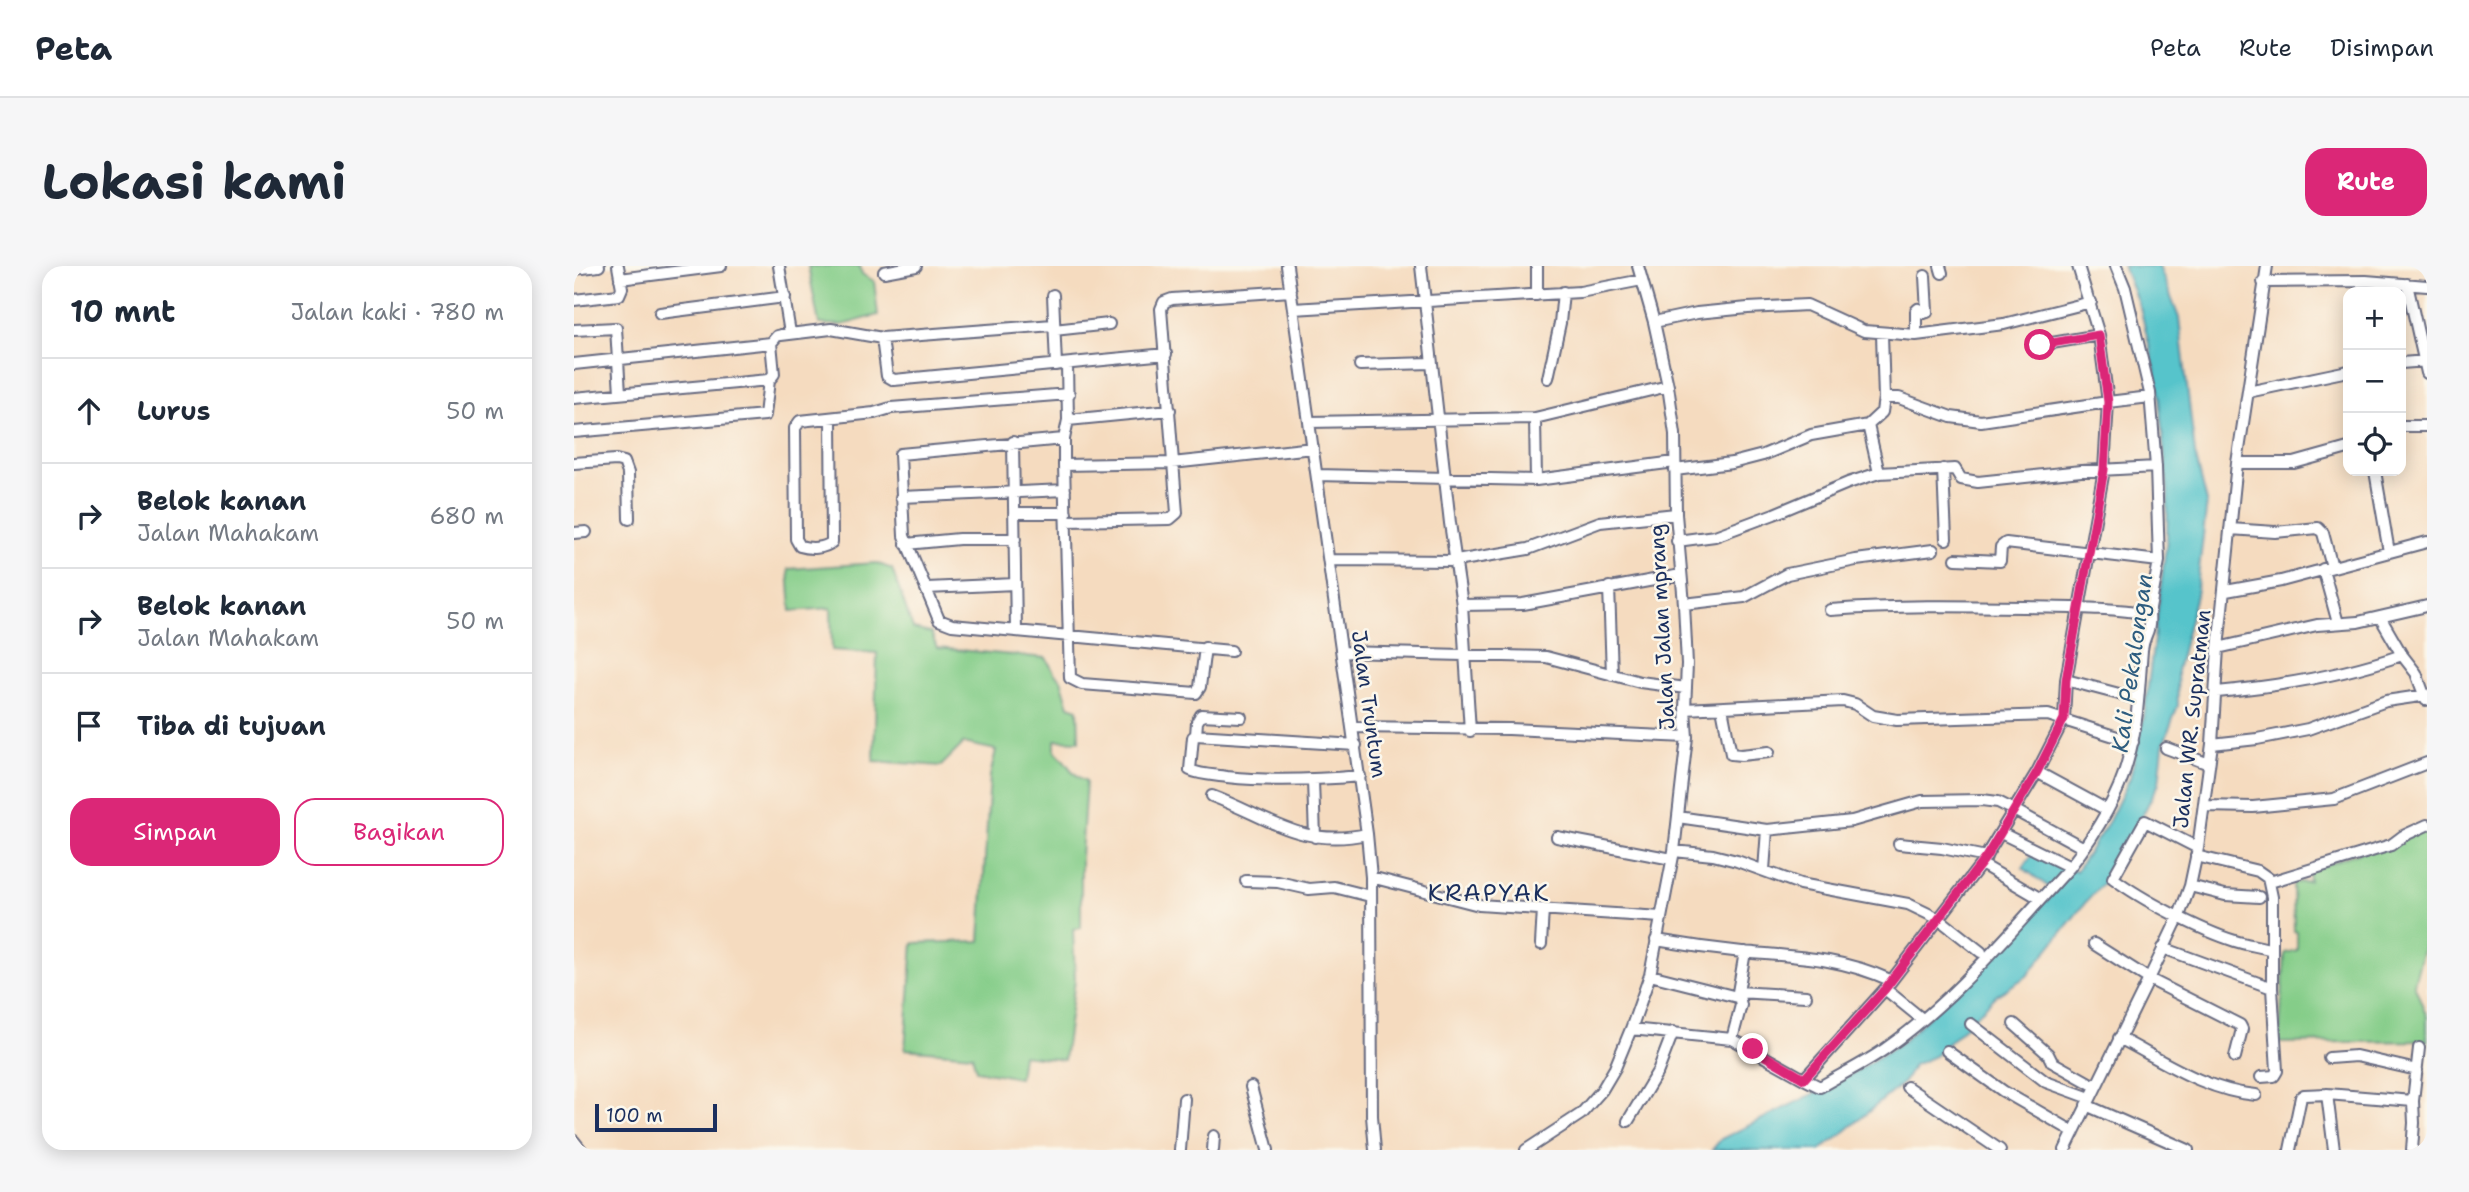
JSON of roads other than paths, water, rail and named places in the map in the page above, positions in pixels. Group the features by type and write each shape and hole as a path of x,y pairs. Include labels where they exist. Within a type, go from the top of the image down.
{"street":[{"path":"574,269 599,266"},
{"path":"574,300 619,295 622,288 618,266"},
{"path":"620,278 722,266"},
{"path":"779,266 790,333"},
{"path":"884,272 916,266"},
{"name":"Jalan Truntum","path":"1287,266 1367,834 1371,877 1372,1115 1375,1150"},
{"path":"1421,266 1462,605 1469,731"},
{"path":"1537,266 1537,295"},
{"name":"Jalan Jalan mprang","path":"1526,1150 1543,1146 1590,1104 1609,1079 1631,1029 1650,975 1678,817 1688,737 1685,709 1684,604 1677,541 1675,434 1654,322 1638,266"},
{"path":"1804,1079 1888,984 1984,860 2037,772 2064,719 2066,680 2104,470 2108,402 2099,335 2078,266"},
{"path":"1631,1029 1732,1039 1820,1087 1882,1051 1922,1018 1988,957 2084,848 2107,810 2125,771 2133,742 2142,645 2149,631 2149,614 2159,561 2157,467 2150,397 2124,288 2116,266"},
{"name":"Jalan WR. Supratman","path":"2065,1150 2179,916 2190,886 2212,744 2218,648 2226,592 2236,463 2267,266"},
{"path":"1916,335 1916,311 1918,309 1927,312 1925,276"},
{"path":"1293,309 1580,292 1642,280"},
{"path":"2263,282 2365,281 2427,286"},
{"path":"2407,284 2427,373"},
{"path":"1548,378 1560,323 1563,292"},
{"path":"1015,513 1066,517 1173,518 1178,510 1161,309 1181,300 1291,293"},
{"path":"1053,295 1054,328 1069,394 1064,465 1069,673 1072,681 1192,694 1199,691 1205,647"},
{"path":"660,313 785,297"},
{"path":"1654,322 1697,313 1748,307 1807,305 1855,328 1882,334 1916,335 2004,324 2091,302"},
{"path":"574,432 765,415 769,380 774,374 771,344 777,336 790,333 831,329 882,338 1109,324"},
{"path":"574,330 616,328 620,393"},
{"path":"1317,475 1536,480 1752,458 1811,435 1868,425 1882,412 1882,334"},
{"path":"2040,345 2099,335"},
{"path":"882,338 887,376 890,379 1166,354"},
{"path":"574,364 771,344"},
{"path":"2406,363 2426,361"},
{"path":"1360,365 1433,363"},
{"path":"2248,392 2343,372"},
{"path":"574,398 769,380"},
{"path":"1309,422 1535,418 1668,386"},
{"path":"831,419 832,542 824,547 800,546 796,539 795,428 800,421 874,413 891,408 1069,394"},
{"path":"1884,397 1899,398 1951,417 1982,421 2150,397"},
{"path":"1068,420 1170,410"},
{"path":"1535,418 1536,480"},
{"path":"1868,425 1879,473"},
{"path":"2406,426 2427,425"},
{"path":"1064,439 901,452 901,497 906,544 927,588 936,615 946,624 1231,651"},
{"path":"1013,442 1016,631"},
{"path":"1064,465 1172,463 1313,448"},
{"path":"2236,463 2294,463 2343,449"},
{"path":"574,463 616,460 624,462 628,473 629,519"},
{"path":"1677,541 1715,536 1879,473 1955,469 1961,480 1978,482 2157,467"},
{"path":"1943,469 1946,539"},
{"path":"2376,476 2389,552"},
{"path":"901,497 1065,490"},
{"path":"1329,560 1456,561 1528,549 1600,522 1676,514"},
{"path":"2230,529 2274,532 2318,528 2323,533 2338,623"},
{"path":"906,544 959,539 1015,539"},
{"path":"2226,592 2281,581 2427,542"},
{"path":"1956,559 2000,561 2001,547 2006,543 2159,561"},
{"path":"1684,604 1744,597 1787,574 1856,560 1933,550"},
{"path":"1462,605 1522,604 1681,575"},
{"path":"927,588 1015,584"},
{"path":"1609,587 1612,675"},
{"path":"1830,610 1890,606 2081,608 2149,614"},
{"path":"2218,648 2294,629 2380,617 2427,607"},
{"path":"2212,744 2308,729 2386,701 2426,698 2416,673 2380,617"},
{"path":"1343,652 1546,657 1640,682 1686,688"},
{"path":"2217,691 2255,688 2361,669 2402,655"},
{"path":"2066,680 2138,699"},
{"path":"1685,709 1843,701 1855,704 1873,716 1886,720 2048,715 2133,742"},
{"path":"1722,708 1731,754 1769,752"},
{"path":"1241,717 1201,715 1197,722 1196,735 1193,737 1191,771 1254,780 1313,781 1360,776"},
{"path":"1353,727 1469,731 1509,729 1688,737"},
{"path":"1196,735 1356,745"},
{"path":"2165,748 2209,764"},
{"path":"2204,806 2253,807 2334,799 2426,767"},
{"path":"2037,772 2107,810"},
{"path":"1313,781 1315,837"},
{"path":"1212,796 1245,808 1290,832 1338,839 1367,834"},
{"path":"1678,817 1767,830 1852,821 1922,801 1982,800 1997,802 2084,848"},
{"path":"2261,1077 2274,1076 2277,1071 2272,988 2273,950 2270,882 2258,871 2197,852 2146,821 2113,877 2179,916 2237,942 2273,950"},
{"path":"2270,882 2391,845 2427,825"},
{"path":"1764,870 1767,830"},
{"path":"2001,833 2070,867"},
{"path":"1557,837 1673,855 1713,855 1800,884 1908,905 1939,919 1981,952"},
{"path":"1899,844 1942,848 1984,860 2041,899"},
{"path":"1371,877 1479,905 1661,917"},
{"path":"1246,881 1278,882 1309,889 1334,887 1370,896"},
{"path":"2190,886 2225,895 2259,897"},
{"path":"1541,944 1543,909"},
{"path":"1656,940 1835,961 1859,967 1888,984 1922,1018"},
{"path":"2094,944 2149,979 2241,1025 2235,1057"},
{"path":"2163,948 2272,988"},
{"path":"1732,1039 1741,1005 1737,994 1745,952"},
{"path":"1650,975 1737,994 1807,996"},
{"path":"1971,1024 2046,1082 2188,1150"},
{"path":"2014,1024 2048,1054 2052,1062 2095,1086"},
{"path":"1628,1121 1658,1071 1673,1032"},
{"path":"2119,1038 2208,1084 2233,1092 2256,1095"},
{"path":"2412,1150 2413,1101 2419,1048"},
{"path":"1947,1051 2003,1091 2074,1132"},
{"path":"2329,1058 2356,1056 2417,1070"},
{"path":"1251,1087 1268,1150"},
{"path":"1907,1087 2000,1150"},
{"path":"2290,1150 2301,1097 2307,1094 2413,1101"},
{"path":"2327,1094 2334,1150"},
{"path":"1180,1150 1184,1099"},
{"path":"1213,1150 1214,1136"},
{"path":"574,1141 581,1150"}],"water":[{"path":"2123,266 2159,266 2179,318 2195,454 2207,502 2196,595 2177,671 2178,705 2163,746 2159,783 2108,878 2027,976 1997,995 1935,1056 1914,1065 1904,1082 1837,1138 1820,1150 1712,1150 1721,1139 1844,1079 1905,1040 2054,891 2023,868 2034,851 2076,871 2109,821 2130,778 2144,717 2167,538 2168,492 2157,378 2141,311"}],"district":[{"name":"KRAPYAK","path":"1489,893"}],"water label":[{"name":"Kali Pekalongan","path":"2132,663"}]}
